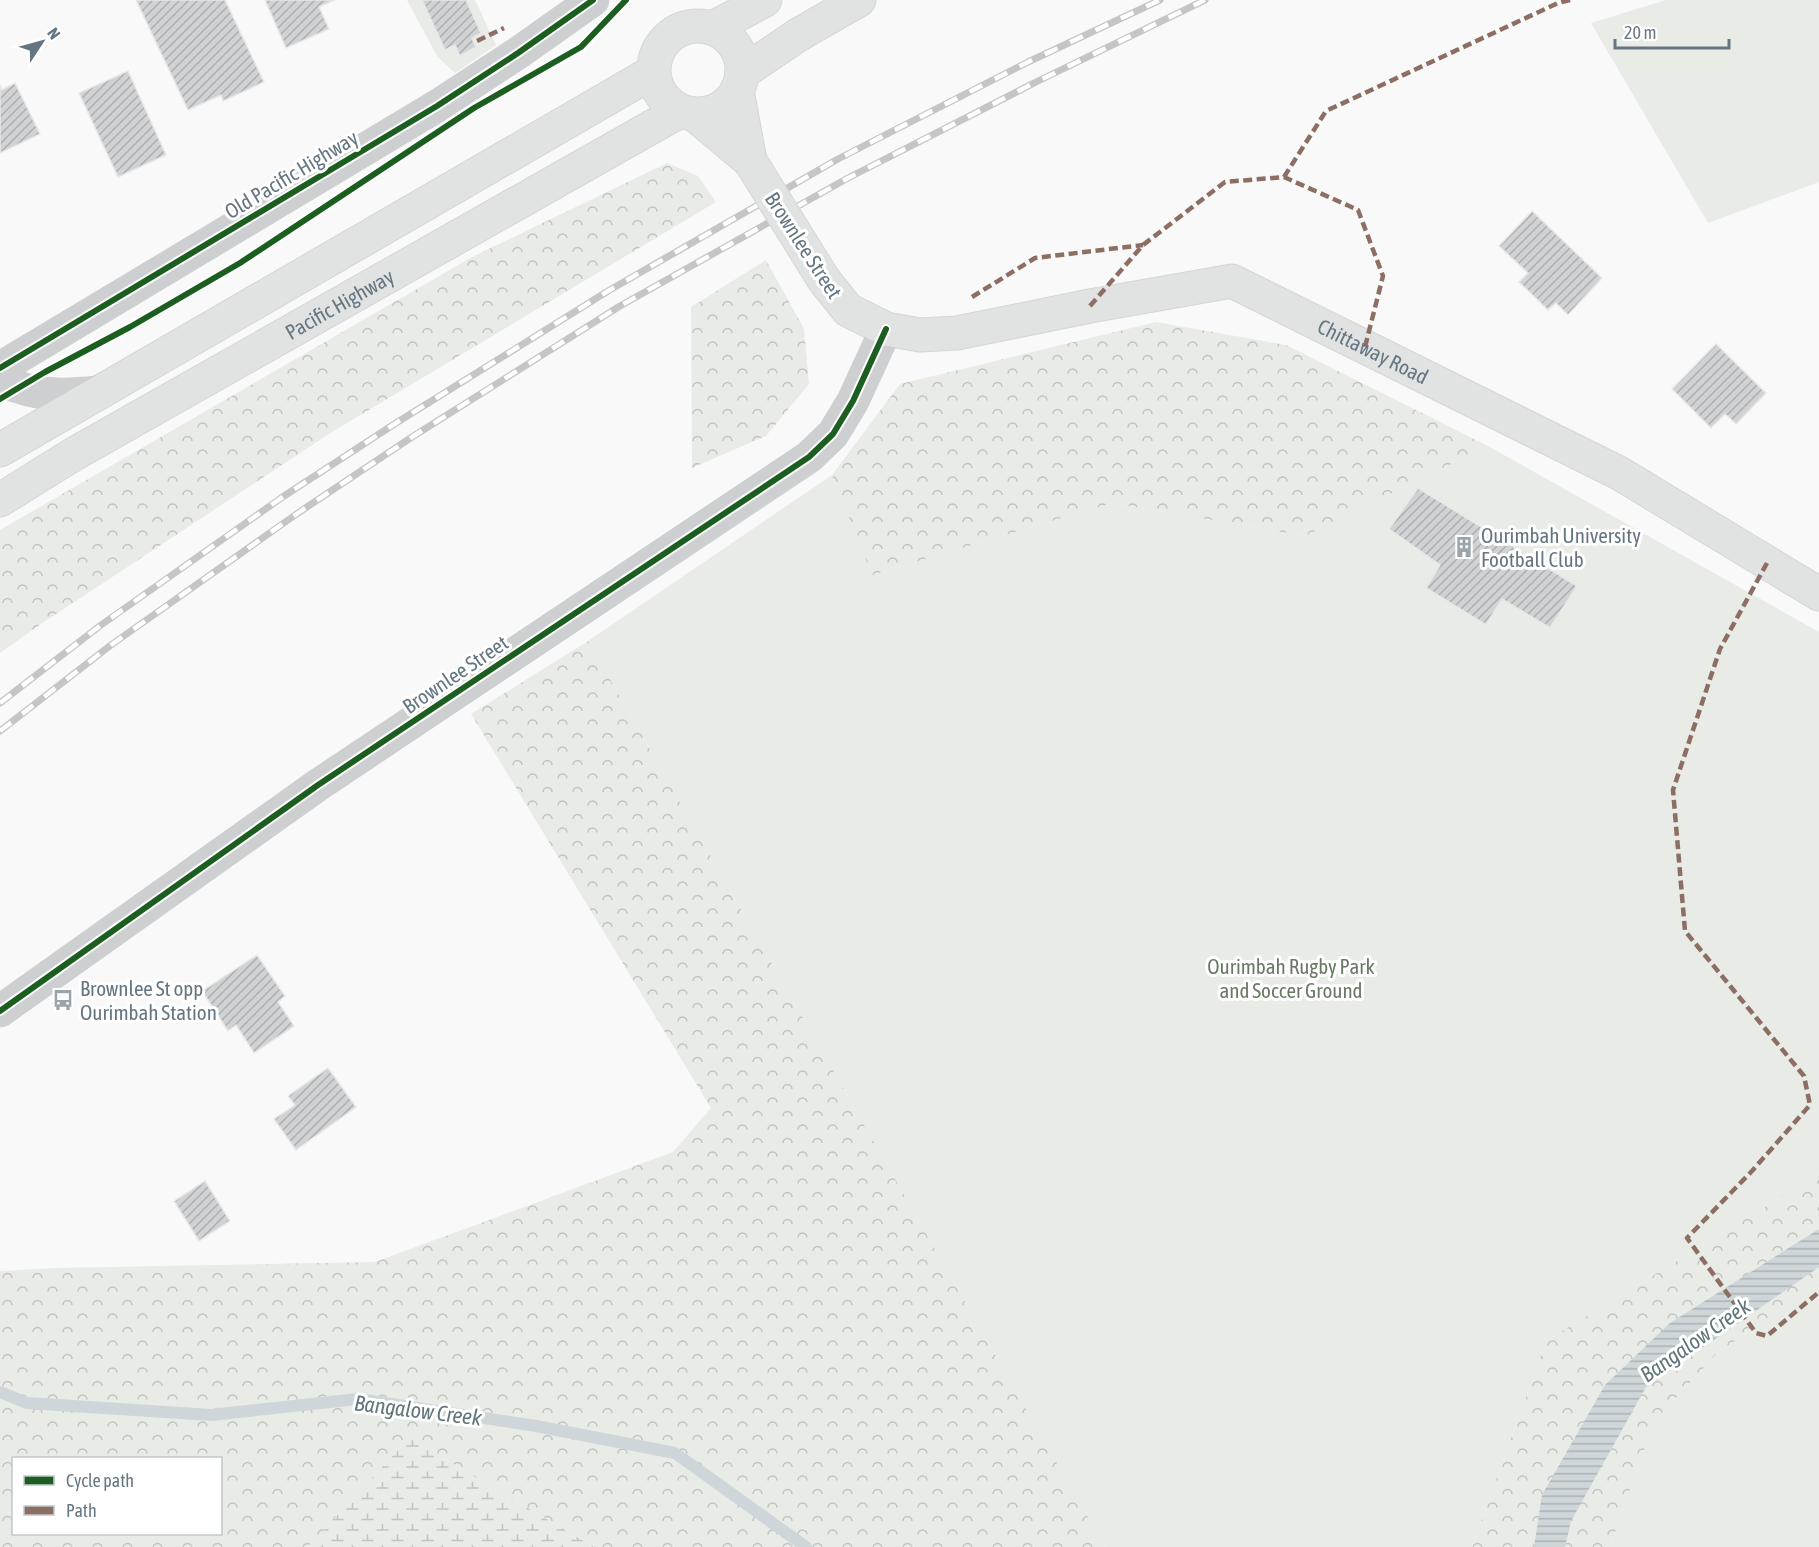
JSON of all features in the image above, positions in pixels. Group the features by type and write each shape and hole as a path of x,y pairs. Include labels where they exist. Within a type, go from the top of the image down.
{"main road":[{"path":"713,28 765,0"},
{"path":"740,81 798,35 859,0"},
{"path":"701,25 713,28 727,36 736,48 741,62 740,81 730,101 722,108 707,113 687,112 668,102 658,90 653,72 655,57 662,43 672,33 685,27 701,25"},
{"name":"Pacific Highway","path":"0,450 653,72"},
{"name":"Brownlee Street","path":"740,81 750,161"},
{"name":"Brownlee Street","path":"687,112 750,161 824,280 848,310 886,329"},
{"name":"Pacific Highway","path":"0,500 74,454 687,112"},
{"name":"Chittaway Road","path":"886,329 920,335 957,333 1089,306 1233,281 1619,473 1819,594"}],"street":[{"name":"Old Pacific Highway","path":"0,368 437,106 593,0"},
{"name":"Brownlee Street","path":"0,1011 318,785 809,457 833,434 853,401 886,329"},
{"path":"0,380 18,388 46,394 67,396 98,392"}],"green space":[{"path":"407,0 422,0 445,49 455,45 460,55 476,47 472,38 481,33 466,0 475,0 496,45 455,73 437,56"},
{"path":"1666,0 1819,0 1819,182 1708,223 1591,23"},
{"path":"667,163 698,176 716,202 332,432 0,653 0,530 472,257"},
{"path":"766,260 804,329 809,384 766,436 692,468 691,307"},
{"path":"1156,322 1286,345 1488,446 1305,536 1112,503 872,575 832,475 900,384"},
{"name":"Ourimbah Rugby Park and Soccer Ground","path":"1488,446 1819,632 1819,1174 1546,1341 1472,1547 1105,1547 588,641 832,475 872,575 1112,503 1305,536"},
{"path":"588,641 1105,1547 594,1547 409,1438 308,1547 0,1547 0,1271 375,1262 673,1152 711,1108 471,714"},
{"path":"1819,1174 1819,1282 1716,1354 1654,1422 1610,1547 1472,1547 1546,1341"},
{"path":"1819,1282 1819,1547 1610,1547 1654,1422 1716,1354"},
{"path":"409,1438 594,1547 308,1547"}],"water":[{"path":"1819,1229 1819,1267 1646,1387 1571,1521 1565,1547 1534,1547 1542,1495 1605,1385 1670,1323"}],"building":[{"path":"136,0 225,0 264,82 223,101 221,95 188,110"},
{"path":"265,0 335,0 319,7 329,29 286,48"},
{"path":"422,0 466,0 481,33 472,38 476,47 460,56 455,45 445,50"},
{"path":"128,71 166,155 118,177 79,93"},
{"path":"15,83 40,134 0,153 0,85 2,90"},
{"path":"1532,211 1602,278 1568,315 1556,303 1548,310 1519,282 1528,273 1499,246"},
{"path":"1716,344 1766,393 1736,424 1725,414 1711,428 1672,389"},
{"name":"Ourimbah University Football Club","path":"1418,488 1577,586 1550,628 1502,599 1486,625 1426,588 1440,565 1389,529"},
{"path":"257,955 285,996 278,1002 294,1026 254,1053 236,1025 228,1031 202,991"},
{"path":"328,1068 356,1107 296,1150 274,1119 295,1105 288,1096"},
{"path":"205,1181 230,1221 199,1241 174,1201"}],"waterway":[{"name":"Bangalow Creek","path":"0,1392 27,1403 211,1415 358,1399 536,1426 675,1453 806,1547"}],"railway":[{"path":"0,703 101,625 284,496 396,423 608,291 838,159 1028,62 1160,0"},
{"path":"0,731 111,645 298,513 412,437 620,306 848,178 1038,81 1205,0"}],"marked path":[{"path":"1284,177 1326,111 1558,3 1570,0"},
{"path":"477,41 504,28"},
{"path":"1090,306 1143,245 1225,182 1284,177 1358,210 1383,276 1365,347"},
{"path":"972,297 1035,258 1143,245"},
{"path":"1767,563 1720,649 1673,790 1685,931 1804,1076 1810,1105 1752,1171 1687,1238 1756,1333 1767,1336 1819,1292"}],"cycle path":[{"path":"0,368 437,106 593,0"},
{"path":"0,399 240,263 474,108 581,47 626,0"},
{"path":"0,1011 318,785 809,457 833,434 853,401 886,329"}],"place":[{"name":"Ourimbah University Football Club","path":"1464,547"},
{"name":"Brownlee St opp Ourimbah Station","path":"63,1000"}]}
